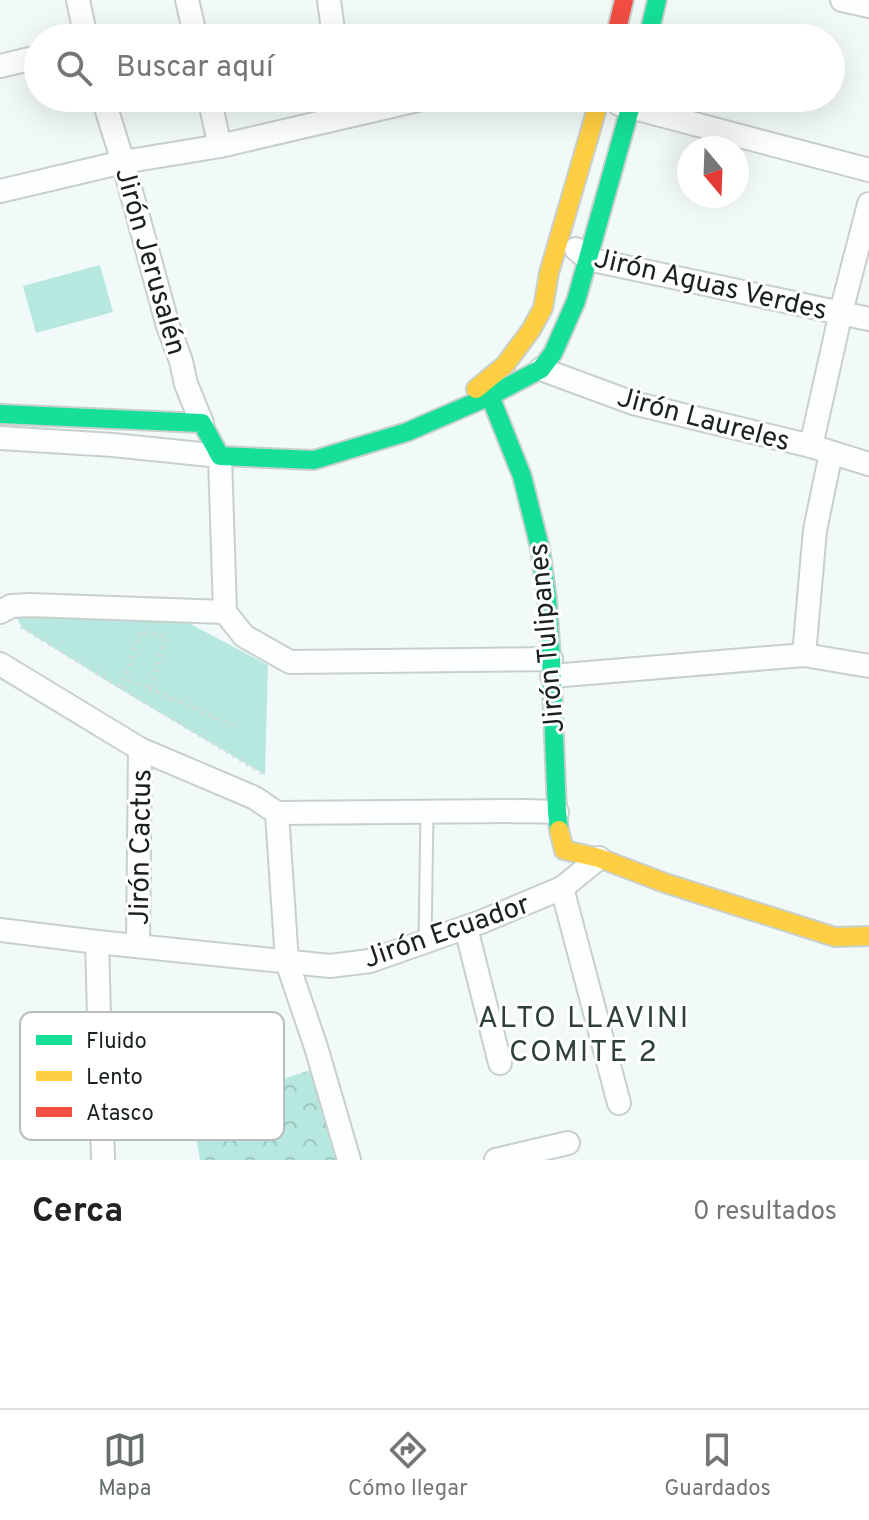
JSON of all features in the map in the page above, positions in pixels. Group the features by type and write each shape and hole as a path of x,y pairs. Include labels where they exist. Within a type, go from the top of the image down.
{"street":[{"path":"78,0 83,24"},
{"path":"187,0 193,24"},
{"path":"329,0 332,24"},
{"path":"618,24 624,0"},
{"path":"651,24 657,0"},
{"path":"842,0 869,6"},
{"path":"0,66 24,60"},
{"name":"Jirón Jerusalén","path":"107,112 168,326 202,423"},
{"path":"212,112 220,146"},
{"path":"0,191 123,162 220,146 328,112"},
{"path":"449,415 505,365 543,308 549,273 596,112"},
{"path":"0,438 220,456 314,460 407,432 490,396 541,369 553,353 576,301 629,112"},
{"path":"664,112 869,170"},
{"path":"804,655 821,450 841,312 869,204"},
{"name":"Jirón Aguas Verdes","path":"560,235 588,259 869,319"},
{"name":"Jirón Laureles","path":"541,369 633,403 869,464"},
{"name":"Jirón Tulipanes","path":"490,396 522,476 540,548 552,668 557,812 561,842 564,850 599,858"},
{"path":"0,414 202,423 220,456 225,612 244,636 290,662 552,668 804,655 869,666"},
{"path":"10,618 11,606 30,605 225,612"},
{"path":"0,664 140,749 255,798 277,813 557,812"},
{"name":"Jirón Cactus","path":"138,946 140,749"},
{"path":"277,813 287,962 349,1160"},
{"path":"599,858 665,883 835,937 869,936"},
{"name":"Jirón Ecuador","path":"0,930 330,966 370,961 466,928 562,888 599,858"},
{"path":"562,888 619,1103"},
{"path":"466,928 500,1063"},
{"path":"97,942 99,1012"},
{"path":"102,1140 103,1160"},
{"path":"496,1160 568,1143"}],"lane":[{"path":"425,942 427,812"}],"path":[{"path":"10,618 265,775"},
{"path":"121,688 141,632 166,636 150,689"},
{"path":"124,679 232,725"}],"green space":[{"path":"100,265 113,312 36,333 23,286"},
{"path":"23,611 179,618 268,665 265,775 22,628 17,618"},
{"path":"316,1068 347,1160 200,1160 196,1140 284,1140 284,1079"}],"traffic: fast":[{"path":"651,24 657,0"},
{"path":"0,414 202,423 220,456 314,460 407,432 490,396 541,369 553,353 576,301 629,112"},
{"path":"490,396 522,476 540,548 547,599 559,830"}],"traffic: slow":[{"path":"476,389 505,365 543,308 549,273 596,112"},
{"path":"559,830 564,850 599,858 665,883 835,937 869,936"}],"traffic: jam":[{"path":"618,24 624,0"}],"district":[{"name":"ALTO LLAVINI COMITE 2","path":"584,1034"}]}
